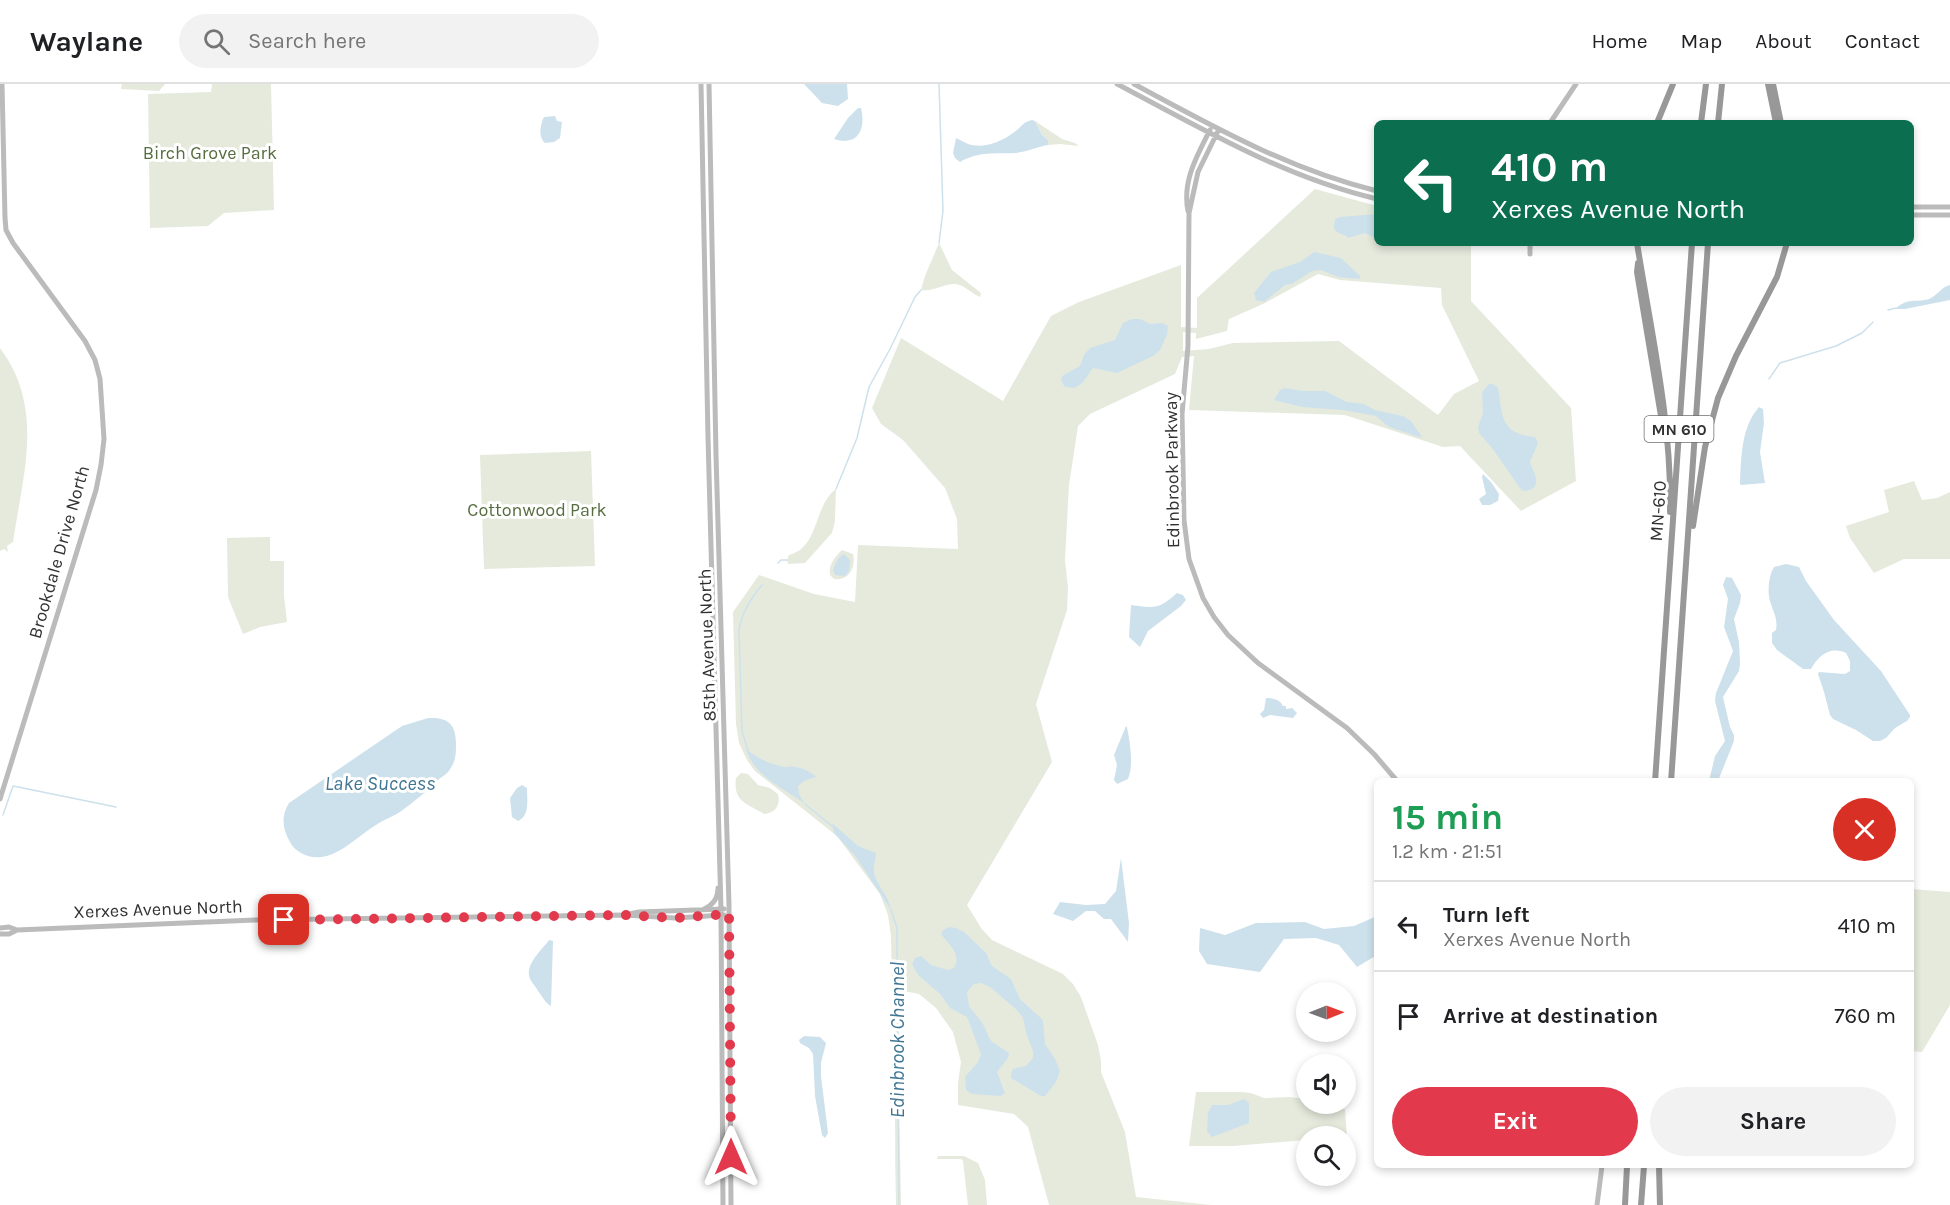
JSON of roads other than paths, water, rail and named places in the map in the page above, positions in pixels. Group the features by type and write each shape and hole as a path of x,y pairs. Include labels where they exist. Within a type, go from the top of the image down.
{"highway":[{"path":"1658,120 1673,84"},
{"path":"1701,120 1706,84"},
{"path":"1718,120 1722,84"},
{"path":"1768,84 1775,120"},
{"path":"1773,84 1780,120"},
{"path":"1638,246 1668,448 1670,492 1666,614"},
{"name":"MN-610","path":"1655,778 1692,246"},
{"name":"MN 610","path":"1689,542 1708,246"},
{"path":"1689,542 1707,436 1718,398 1736,356 1777,277 1786,246"},
{"name":"MN-610","path":"1671,778 1689,542"},
{"path":"1623,1205 1628,1168"},
{"path":"1641,1205 1644,1168"},
{"path":"1659,1168 1660,1205"}],"main road":[{"name":"Brookdale Drive North","path":"0,799 96,490 104,439 100,379 95,360 85,341 6,230 2,84"},
{"name":"85th Avenue North","path":"701,84 708,457 720,860 723,1205"},
{"name":"85th Avenue North","path":"709,84 716,455 729,912 731,1205"},
{"path":"1117,84 1216,136 1295,173 1374,198"},
{"path":"1134,84 1268,154 1374,190"},
{"path":"1552,120 1576,84"},
{"name":"Edinbrook Parkway","path":"1213,126 1188,180 1186,204 1188,213 1188,346 1183,403 1183,440 1185,534 1193,574 1209,609 1235,643 1258,663 1347,728 1395,778"},
{"name":"Edinbrook Parkway","path":"1188,213 1196,178 1219,129"},
{"path":"1914,207 1950,207"},
{"path":"1914,215 1950,215"},
{"path":"1530,246 1530,254"},
{"path":"698,910 710,906 717,896 717,872 720,860"},
{"name":"Xerxes Avenue North","path":"624,915 639,912 698,910 729,912"},
{"name":"Xerxes Avenue North","path":"0,928 9,927 17,930 255,920 624,915 675,918 721,912"},
{"name":"Xerxes Avenue North","path":"0,934 9,934 17,930"},
{"path":"1597,1205 1602,1168"}],"water":[{"path":"804,84 847,84 848,99 838,106 822,103"},
{"path":"858,108 861,108 862,115 859,134 849,140 834,139 848,118"},
{"path":"555,116 557,121 562,122 560,138 554,142 545,143 541,134 544,117"},
{"path":"1032,120 1048,140 1048,145 1019,152 980,155 960,162 955,158 953,153 956,138 968,144 980,146 992,144"},
{"path":"1374,214 1374,238 1365,233 1348,238 1337,232 1334,228 1335,219"},
{"path":"1314,252 1341,258 1360,276 1360,279 1338,277 1321,270 1312,271 1292,284 1285,285 1264,302 1256,300 1254,293 1271,272 1300,262"},
{"path":"1950,285 1950,300 1895,309 1908,302 1929,299"},
{"path":"1132,319 1168,326 1167,335 1160,350 1153,356 1117,373 1093,368 1078,386 1070,388 1064,386 1062,376 1080,366 1084,355 1090,348 1115,340 1123,323"},
{"path":"1489,384 1498,388 1503,415 1508,427 1520,434 1535,437 1538,443 1530,462 1536,484 1530,490 1523,491 1520,488 1479,433 1478,427 1483,413 1482,392"},
{"path":"1285,388 1325,391 1347,402 1364,404 1375,410 1403,416 1411,421 1422,437 1389,427 1376,416 1343,410 1302,407 1274,400 1280,390"},
{"path":"1759,407 1763,409 1764,423 1760,452 1765,483 1741,485 1745,434"},
{"path":"1483,474 1499,494 1498,501 1490,505 1482,505 1479,499 1486,494"},
{"path":"844,554 850,560 849,571 845,576 835,575 833,571 835,564"},
{"path":"1786,564 1799,567 1806,581 1834,620 1881,671 1910,715 1907,721 1895,728 1886,738 1873,741 1833,719 1830,715 1818,674 1819,672 1845,674 1850,671 1850,661 1846,653 1830,651 1821,656 1811,669 1803,669 1777,650 1772,643 1772,633 1776,630 1776,622 1769,597 1770,579 1774,567"},
{"path":"1726,577 1732,578 1741,595 1734,619 1739,642 1740,664 1739,671 1723,697 1734,741 1719,778 1710,778 1715,756 1725,741 1715,701 1716,693 1733,651 1724,627 1728,599 1723,585"},
{"path":"1177,593 1183,595 1186,600 1148,631 1140,647 1129,637 1131,605 1146,607 1160,605"},
{"path":"1266,698 1278,700 1286,706 1286,709 1292,708 1297,713 1293,718 1270,715 1263,718 1260,714 1264,710"},
{"name":"Lake Success","path":"428,718 441,719 449,723 456,737 455,758 446,774 400,812 379,823 336,853 316,857 307,856 292,846 284,827 284,817 289,803 402,726"},
{"path":"1126,726 1131,767 1128,779 1117,784 1114,780 1117,765 1114,755"},
{"path":"746,749 770,763 801,768 814,775 816,777 798,786 804,803 762,774 755,767"},
{"path":"522,785 527,788 527,807 522,819 518,821 512,817 510,798"},
{"path":"832,823 858,846 876,853 874,873 891,910 856,857 834,833"},
{"path":"1121,858 1129,923 1128,942 1111,919 1104,919 1095,911 1086,911 1073,921 1053,914 1060,902 1086,905 1105,904 1116,891"},
{"path":"1374,917 1374,957 1357,967 1339,945 1316,938 1284,939 1260,972 1207,964 1199,951 1200,928 1225,935 1256,923 1305,922 1324,929 1354,926"},
{"path":"949,927 964,932 986,953 992,966 1011,979 1020,999 1043,1020 1045,1044 1060,1071 1056,1082 1045,1096 1041,1096 1011,1078 1013,1069 1026,1066 1033,1058 1023,1018 990,987 981,983 974,984 967,992 969,1006 983,1024 991,1041 1009,1053 1008,1058 997,1072 1005,1093 1001,1096 972,1094 966,1090 965,1077 978,1062 981,1054 967,1017 950,1008 940,994 918,975 912,964 915,958 921,956 931,965 948,970 954,968 956,954 941,934"},
{"path":"549,940 553,941 551,1006 545,1001 529,974 529,968"},
{"path":"804,1036 820,1037 826,1043 821,1063 828,1133 825,1138 822,1135 815,1096 813,1054 799,1040"},
{"path":"1244,1099 1249,1103 1249,1123 1212,1137 1207,1131 1208,1113 1212,1105 1228,1105"}],"waterway":[{"name":"Edinbrook Channel","path":"939,84 943,211 939,243"},
{"name":"Edinbrook Channel","path":"836,489 857,438 869,387 915,297 921,290"},
{"path":"1888,310 1896,308"},
{"path":"1769,379 1780,363 1836,346 1862,333 1873,322"},
{"name":"Edinbrook Channel","path":"778,563 781,560 787,560"},
{"name":"Edinbrook Channel","path":"748,751 742,731 739,631 747,606 762,585"},
{"path":"3,815 13,786 116,807"},
{"name":"Edinbrook Channel","path":"805,804 833,827"},
{"name":"Edinbrook Channel","path":"891,910 897,928 899,1205"}],"park label":[{"name":"Birch Grove Park","path":"210,153"},
{"name":"Cottonwood Park","path":"537,510"}]}
